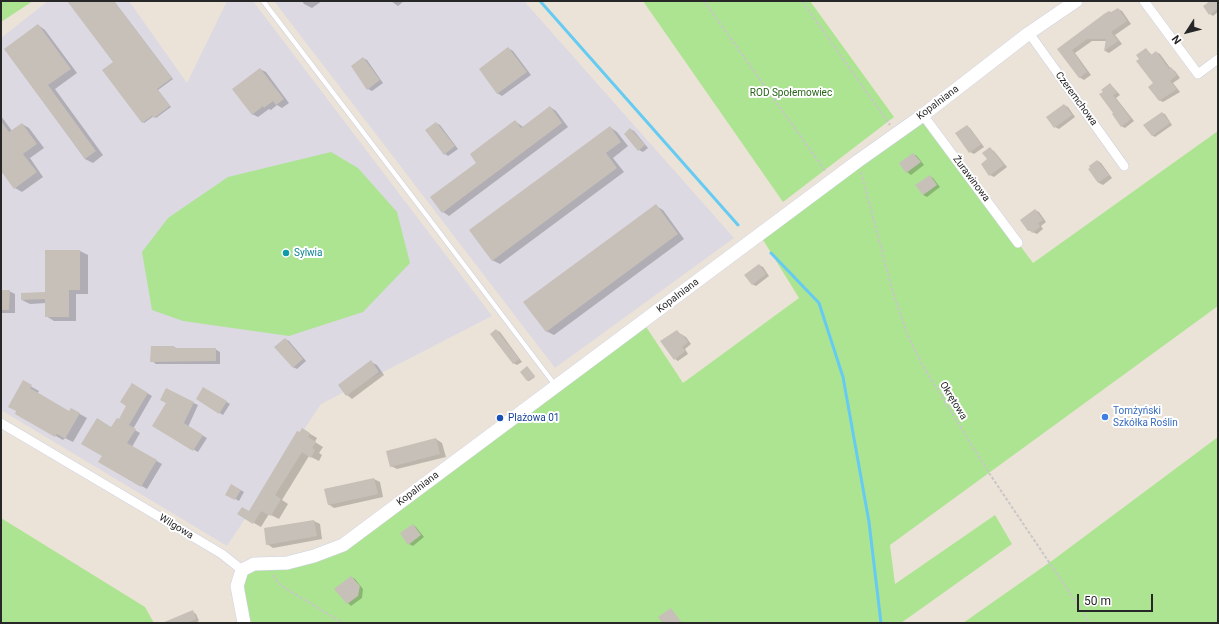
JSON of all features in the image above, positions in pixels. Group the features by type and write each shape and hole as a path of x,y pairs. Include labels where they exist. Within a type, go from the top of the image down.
{"street":[{"name":"Kopalniana","path":"269,565 286,563 314,556 343,545 858,161 923,115 1029,34 1076,1"},
{"path":"1144,1 1198,74 1218,59"},
{"name":"Czeremchowa","path":"1029,34 1124,166"},
{"name":"Żurawinowa","path":"923,115 1018,243"},
{"name":"Wilgowa","path":"1,423 222,554 242,570"},
{"path":"244,623 238,586 242,570 254,564 269,565"}],"lane":[{"path":"263,1 556,387"}],"path":[{"path":"704,1 832,181"},
{"path":"802,1 896,134"},
{"name":"Okrętowa","path":"858,161 892,289 907,334 922,366 989,473 1090,623"},
{"path":"269,565 273,576 280,584 343,623"}],"shaded area":[{"path":"48,1 129,1 187,83 227,1 253,1 492,316 321,404 227,546 1,410 1,38"},
{"path":"274,1 524,1 734,238 555,368"}],"green space":[{"path":"1,1 33,1 1,22"},
{"name":"ROD Społemowiec","path":"643,1 810,1 894,117 783,202"},
{"path":"923,115 1033,263 1218,131 1218,306 890,545 895,584 995,515 1012,544 901,623 249,623 242,570 343,545 643,322 683,383 799,298 760,235"},
{"path":"331,152 358,168 397,212 410,263 363,312 289,336 183,321 152,310 142,252 168,218 228,177"},
{"path":"1218,437 1218,623 963,623 1053,560"},
{"path":"1,518 145,607 154,623 1,623"}],"building":[{"path":"67,1 114,1 172,78 157,89 170,106 154,118 152,116 142,123 102,70 113,62"},
{"path":"1210,1 1218,1 1218,8 1209,15 1203,6"},
{"path":"1118,8 1127,21 1111,32 1118,41 1104,51 1106,39 1087,39 1072,50 1087,72 1079,78 1057,49 1104,14"},
{"path":"38,24 71,69 48,85 96,151 85,159 4,49"},
{"path":"508,47 527,72 497,94 479,69"},
{"path":"1146,48 1151,55 1156,51 1169,69 1171,67 1177,75 1170,81 1177,89 1159,101 1148,87 1153,83 1136,61 1139,59 1136,55"},
{"path":"363,57 380,80 367,90 351,66"},
{"path":"260,68 284,99 276,105 273,101 264,108 263,106 252,115 232,89"},
{"path":"1110,83 1117,93 1113,95 1131,119 1121,127 1099,94 1103,92 1101,90"},
{"path":"1064,104 1072,115 1054,128 1046,117"},
{"path":"550,106 562,123 442,213 430,197 476,163 470,154 515,120 521,128"},
{"path":"1162,112 1170,123 1152,136 1143,125"},
{"path":"1,121 9,132 22,123 37,144 23,154 37,172 14,189 1,171"},
{"path":"436,122 455,146 444,155 425,130"},
{"path":"967,125 981,144 969,153 955,133"},
{"path":"610,126 621,142 606,153 617,168 492,261 469,230"},
{"path":"630,128 645,145 638,151 624,134"},
{"path":"990,147 1004,165 989,176 981,164 987,159 982,153"},
{"path":"913,153 921,162 906,173 899,163"},
{"path":"1097,160 1109,175 1098,183 1088,169 1090,168 1089,166"},
{"path":"930,175 937,185 923,195 915,185"},
{"path":"656,204 678,234 546,332 523,302"},
{"path":"1035,209 1043,220 1038,223 1040,227 1032,233 1030,230 1028,231 1020,220"},
{"path":"45,250 80,250 80,290 69,290 69,317 45,317 45,299 21,300 21,293 45,292"},
{"path":"759,264 766,274 752,285 744,275"},
{"path":"1,290 10,290 9,310 1,310"},
{"path":"496,329 519,359 513,364 490,334"},
{"path":"677,330 688,342 682,347 685,351 674,360 660,341"},
{"path":"285,338 303,359 293,368 274,347"},
{"path":"151,346 174,346 174,348 216,348 216,361 150,362"},
{"path":"371,360 379,372 346,396 338,385"},
{"path":"527,366 535,376 527,381 520,372"},
{"path":"23,380 32,385 30,388 69,411 71,408 80,413 65,439 57,434 55,437 15,414 16,411 8,407"},
{"path":"132,383 148,393 129,425 136,429 127,443 157,460 141,487 98,462 102,456 81,444 97,418 111,427 117,418 119,419 126,406 120,402"},
{"path":"203,387 227,401 219,414 196,399"},
{"path":"166,388 194,402 184,423 203,435 193,451 152,426 166,403 160,400"},
{"path":"302,428 310,433 308,437 316,442 312,448 315,450 311,458 302,452 275,495 281,499 271,516 261,511 253,524 237,514 242,507 249,511 297,431 300,432"},
{"path":"436,438 440,454 390,467 386,451"},
{"path":"374,478 378,494 328,505 324,489"},
{"path":"231,484 241,490 235,500 225,495"},
{"path":"314,520 317,536 266,545 264,528"},
{"path":"413,524 421,535 408,545 400,533"},
{"path":"351,576 360,586 358,596 347,604 334,589"},
{"path":"671,608 682,623 663,623 658,617"},
{"path":"193,610 196,619 186,623 162,623"}],"waterway":[{"path":"540,1 738,225"},
{"path":"771,253 819,303 843,377 869,522 881,623"}],"place":[{"name":"Sylwia","path":"286,253"},
{"name":"Tomżyński Szkółka Roślin","path":"1105,417"},
{"name":"Plażowa 01","path":"500,418"}]}
